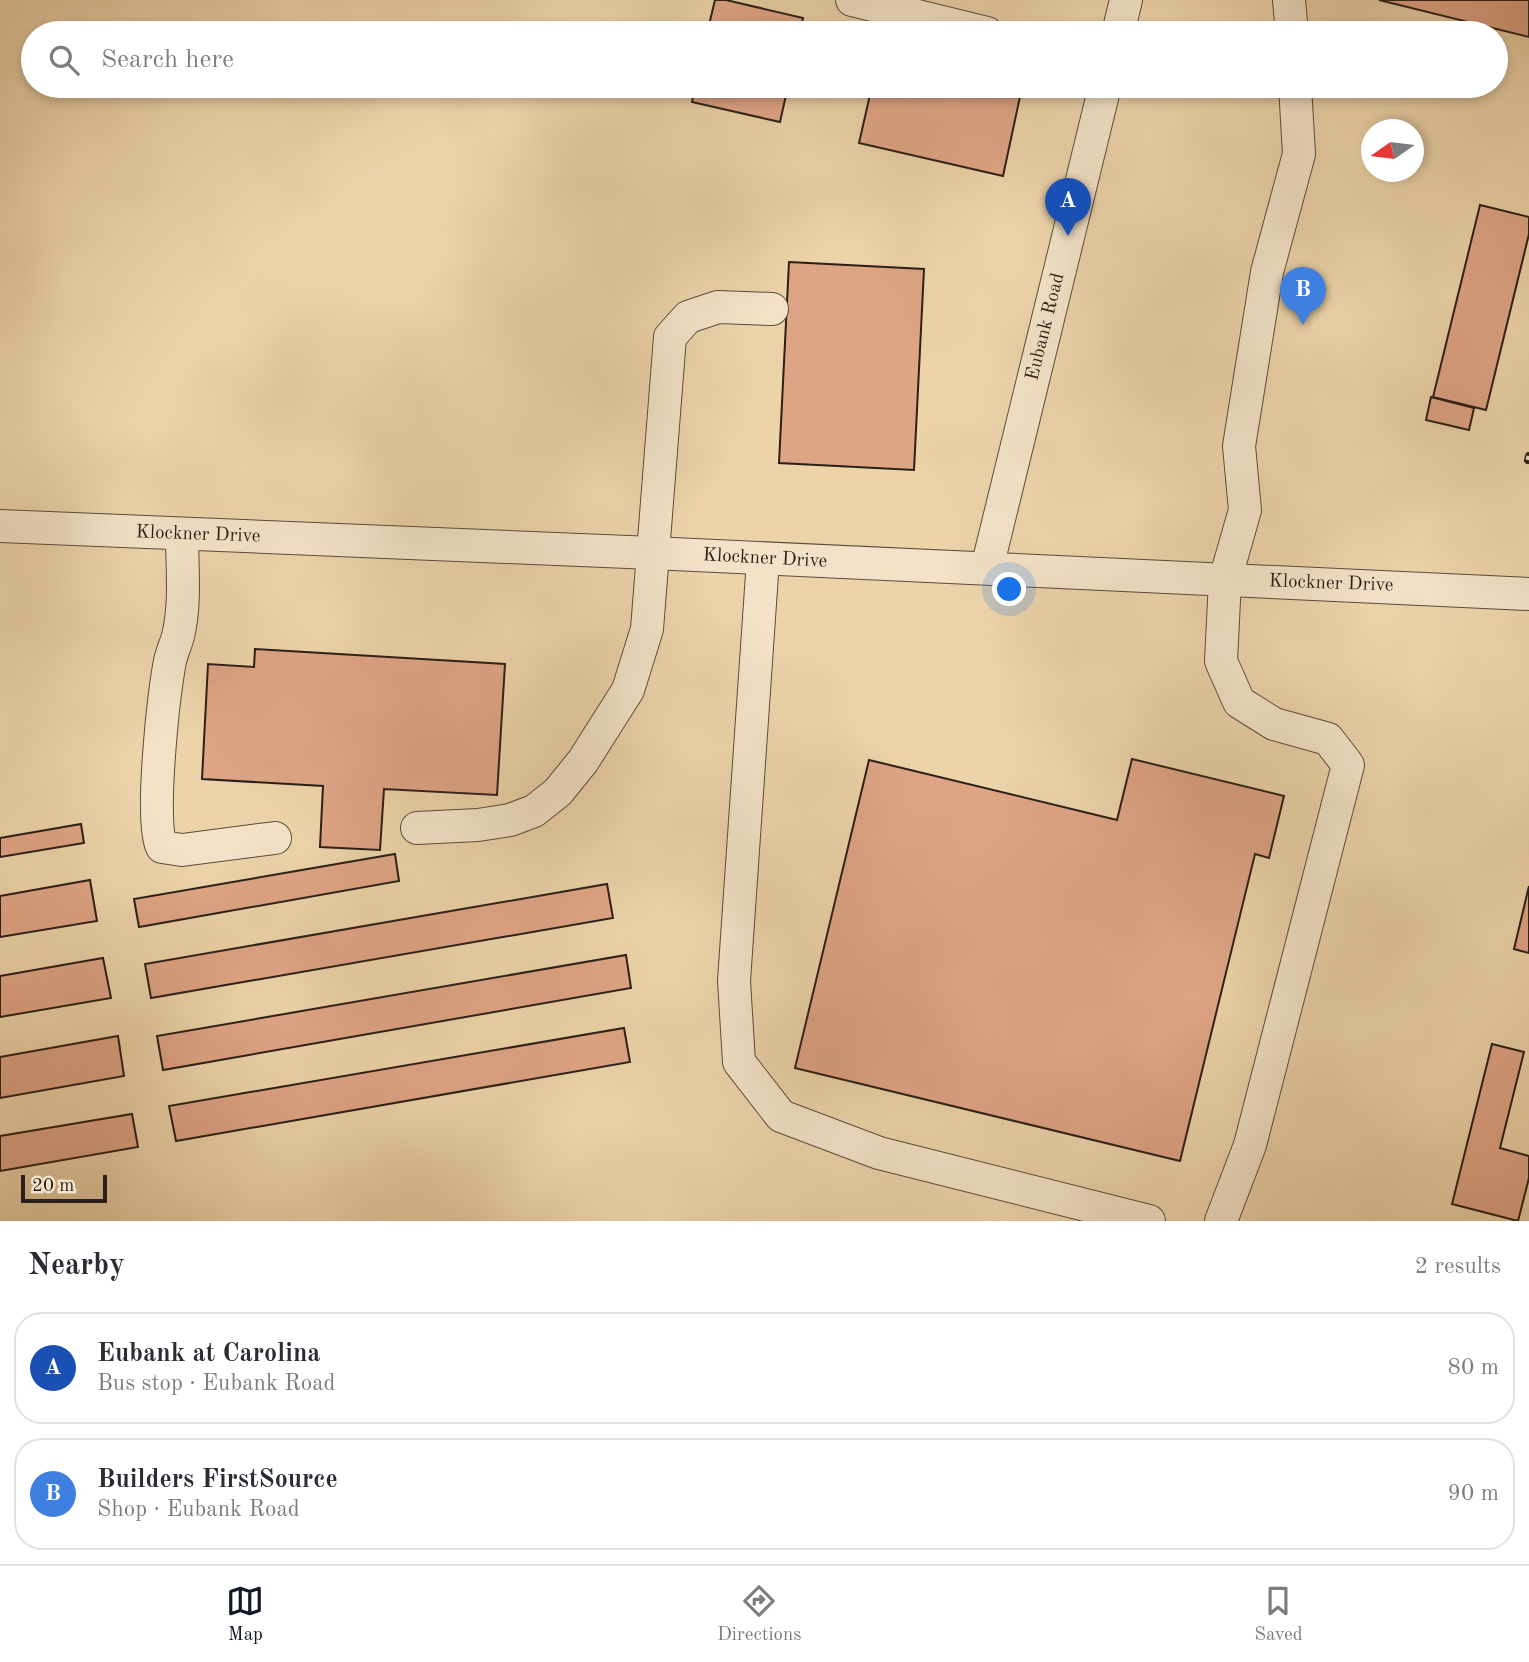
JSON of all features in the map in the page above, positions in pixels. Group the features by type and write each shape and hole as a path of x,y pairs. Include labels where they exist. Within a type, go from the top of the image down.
{"street":[{"path":"852,0 938,21"},
{"path":"1121,21 1126,0"},
{"path":"1289,0 1291,21"},
{"name":"Eubank Road","path":"987,568 1102,98"},
{"path":"1221,1221 1250,1145 1348,765 1328,739 1274,724 1239,702 1221,661 1225,580 1245,510 1240,446 1267,272 1300,154 1294,98"},
{"path":"417,828 478,825 510,820 534,811 558,792 583,761 628,690 647,629 670,337 688,317 718,307 772,309"},
{"name":"Klockner Drive","path":"0,526 1529,594"},
{"path":"181,534 182,594 178,635 163,701 158,839 162,847 182,850 275,838"},
{"path":"763,559 734,981 739,1062 781,1116 878,1153 1149,1221"}],"building":[{"path":"715,0 726,0 803,18 802,21 710,21"},
{"path":"1379,0 1529,0 1529,37 1508,32 1508,21 1464,21"},
{"path":"693,98 785,98 780,122 692,102"},
{"path":"869,98 1020,98 1003,176 859,143"},
{"path":"1480,205 1529,217 1529,234 1486,410 1433,397"},
{"path":"789,262 924,269 914,470 779,463"},
{"path":"1431,397 1474,408 1469,430 1426,420"},
{"path":"255,649 505,664 497,795 384,789 380,850 320,847 323,786 202,779 208,664 254,667"},
{"path":"1132,759 1284,796 1269,858 1255,854 1180,1161 795,1068 869,760 1117,820"},
{"path":"81,824 84,843 0,857 0,838"},
{"path":"395,854 399,881 139,927 134,899"},
{"path":"90,880 97,921 0,937 0,896"},
{"path":"607,884 613,918 151,998 145,964"},
{"path":"1529,886 1529,953 1514,949"},
{"path":"626,955 631,988 163,1070 157,1036"},
{"path":"103,958 111,998 0,1017 0,976"},
{"path":"624,1028 630,1062 176,1141 169,1106"},
{"path":"118,1036 124,1076 0,1098 0,1057"},
{"path":"1492,1044 1524,1052 1500,1148 1529,1156 1529,1178 1518,1221 1452,1204"},
{"path":"132,1114 138,1147 0,1171 0,1136"}],"railway":[{"path":"1528,460 1529,456"}],"place":[{"name":"Eubank at Carolina","path":"1068,236"},
{"name":"Builders FirstSource","path":"1303,325"}]}
